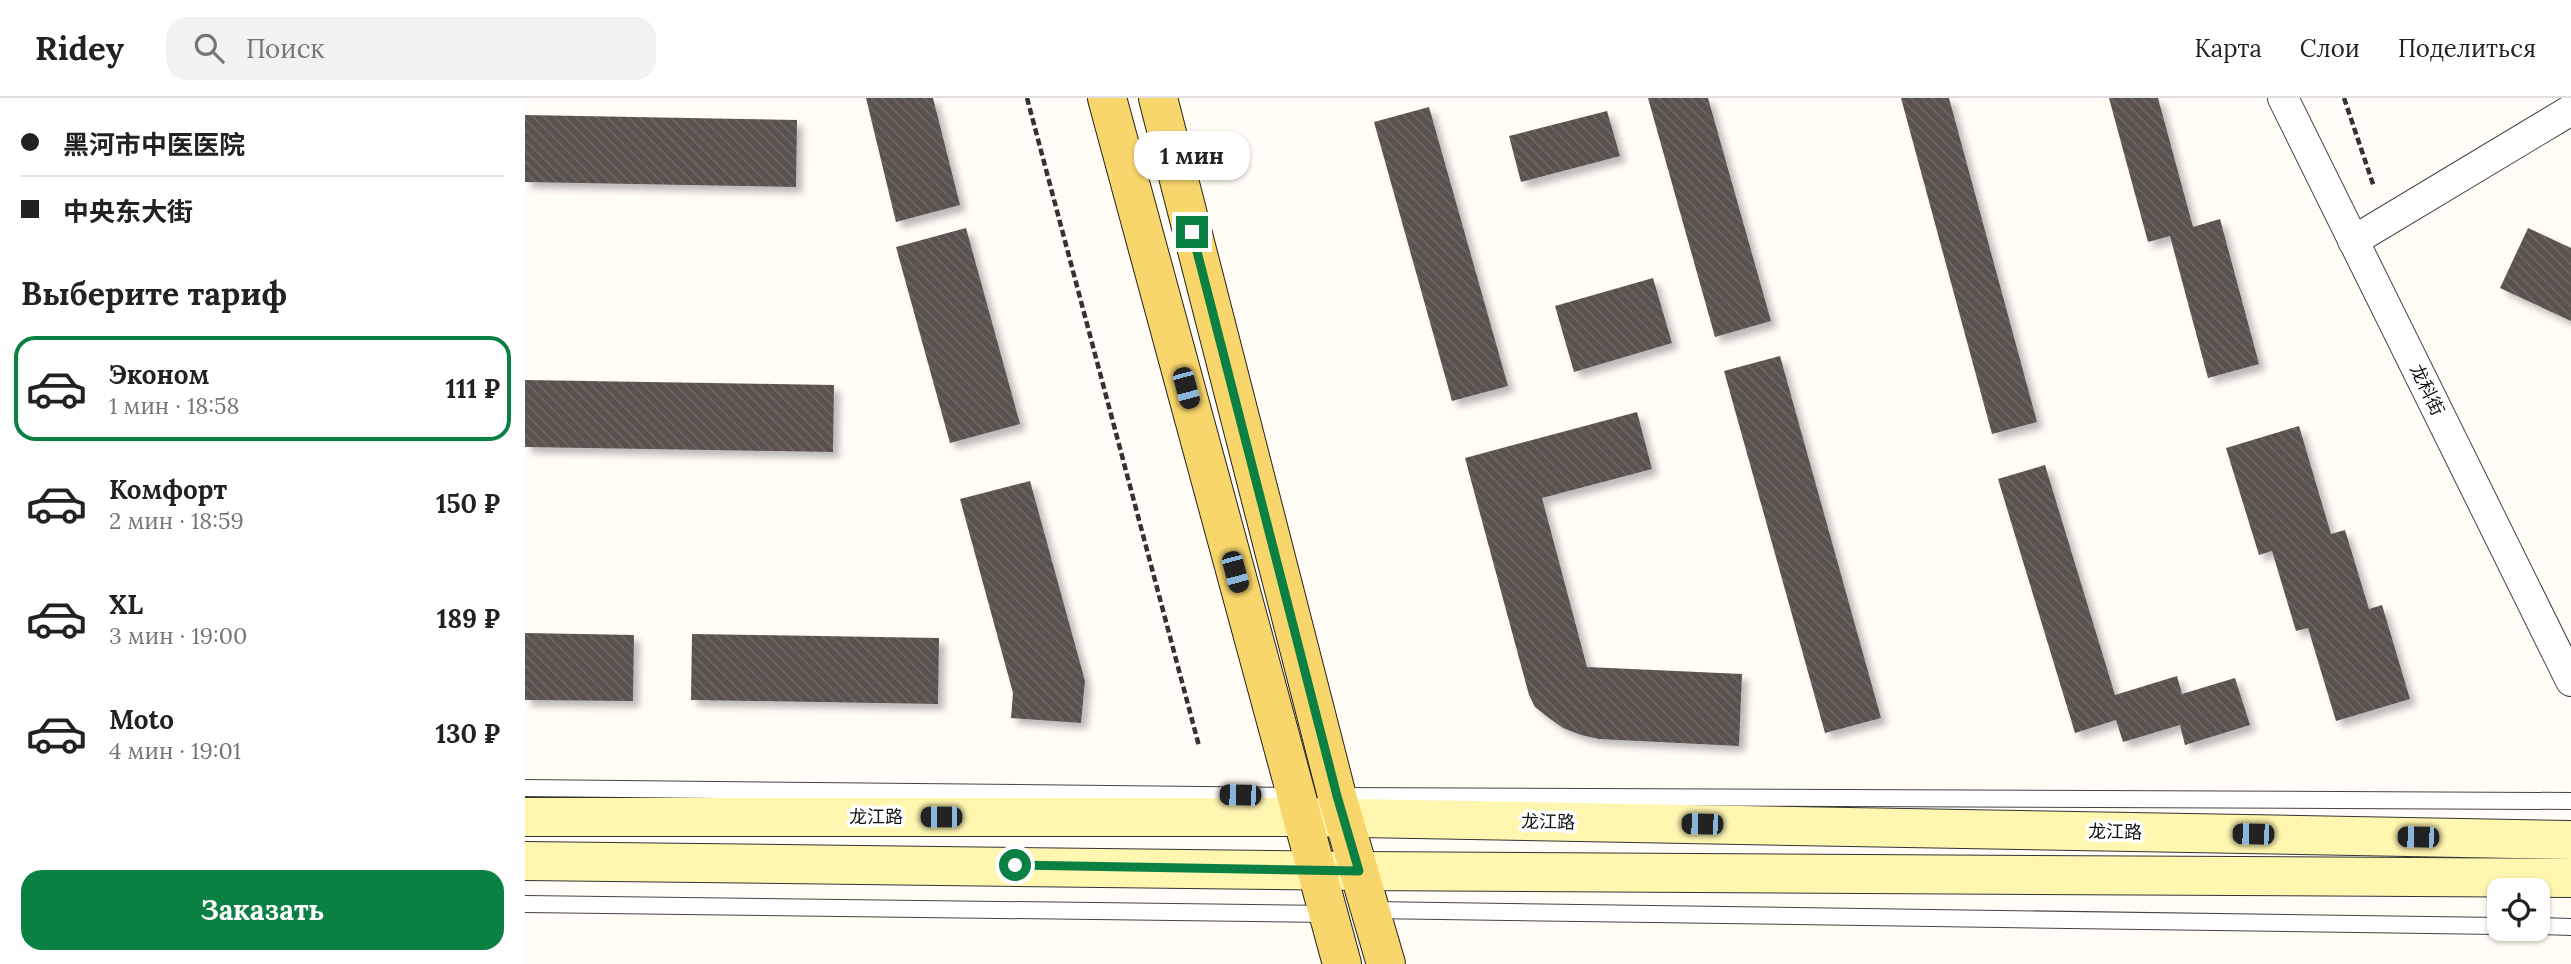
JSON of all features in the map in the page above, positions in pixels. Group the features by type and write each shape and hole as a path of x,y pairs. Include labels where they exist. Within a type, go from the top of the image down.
{"main road":[{"path":"1107,98 1318,803 1359,871 1386,964"},
{"path":"1158,98 1318,803 1315,870 1342,964"}],"street":[{"name":"龙科街","path":"2283,98 2571,681"},
{"path":"2353,242 2571,110"},
{"name":"龙江路","path":"525,817 1318,803 2571,840"},
{"path":"525,860 1359,871 2571,878"}],"lane":[{"path":"525,788 1318,803 2571,801"},
{"path":"525,904 1328,914 1371,911 2487,926"},
{"path":"2550,926 2571,927"}],"path":[{"path":"1027,98 1199,746"},
{"path":"2344,98 2374,187"}],"building":[{"path":"866,98 933,98 960,205 896,222"},
{"path":"1648,98 1708,98 1771,321 1715,337"},
{"path":"1901,98 1949,98 2037,422 1992,434"},
{"path":"2109,98 2158,98 2193,227 2220,219 2259,364 2208,378 2170,236 2148,242"},
{"path":"1429,107 1508,386 1452,401 1374,122"},
{"path":"1607,111 1620,156 1521,182 1509,136"},
{"path":"525,115 797,120 796,187 525,182"},
{"path":"966,228 1020,424 950,443 896,247"},
{"path":"2528,228 2571,248 2571,321 2500,288"},
{"path":"1653,278 1672,343 1574,372 1555,306"},
{"path":"1780,356 1881,718 1825,733 1724,371"},
{"path":"525,380 834,385 833,452 525,447"},
{"path":"1637,412 1652,469 1542,498 1587,667 1742,674 1739,746 1599,739 1581,735 1563,728 1549,718 1535,707 1529,695 1465,458"},
{"path":"2299,426 2331,534 2345,530 2369,609 2382,605 2410,699 2336,721 2308,628 2296,631 2272,551 2259,555 2226,448"},
{"path":"2045,465 2115,695 2177,676 2182,694 2235,678 2250,725 2185,745 2180,725 2123,742 2116,720 2075,733 1998,479"},
{"path":"1030,481 1085,681 1081,723 1011,718 1013,693 960,499"},
{"path":"525,633 634,635 633,701 525,700"},
{"path":"692,634 939,638 938,704 691,700"}],"route":[{"path":"1015,865 1359,871 1337,796 1192,232"}]}
